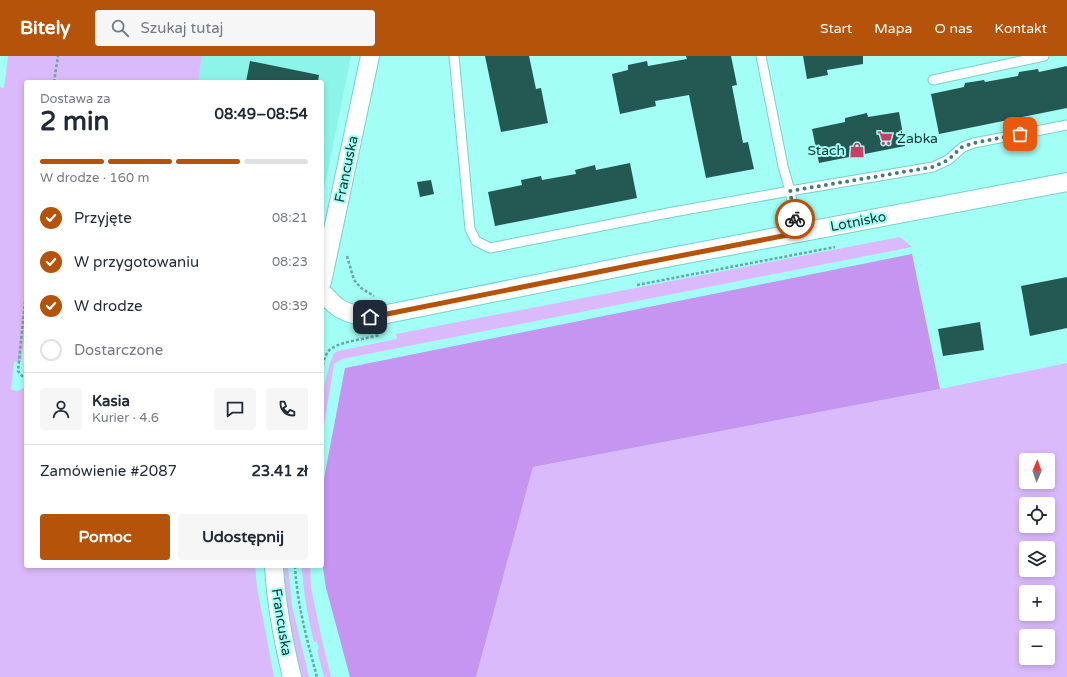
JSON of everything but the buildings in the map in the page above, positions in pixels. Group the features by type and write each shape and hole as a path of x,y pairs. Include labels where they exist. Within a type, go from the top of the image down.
{"street":[{"name":"Francuska","path":"324,286 370,56"},
{"name":"Lotnisko","path":"324,292 339,308 362,316 370,317 1067,182"},
{"name":"Francuska","path":"274,568 279,616 284,646 292,677"}],"lane":[{"path":"454,56 470,229 476,241 490,248 668,213 933,167 948,160 962,147 974,143 1067,125"},
{"path":"761,56 798,233"},
{"path":"933,80 1044,56"}],"path":[{"path":"54,80 58,56"},
{"path":"632,285 839,246"},
{"path":"24,311 18,371 22,376 24,376"},
{"path":"324,362 326,354 332,347 385,334"},
{"path":"295,568 300,612 317,677"}],"shaded area":[{"path":"8,56 202,56 198,80 24,80 24,340 21,362 14,362 11,390 18,391 24,388 24,568 255,568 257,587 274,677 0,677 0,87 4,88"},
{"path":"202,56 351,56 324,191 324,80 198,80"},
{"path":"900,237 912,247 342,359 334,364 324,426 324,387 334,353 397,339 396,334"},
{"path":"912,254 940,389 533,467 476,677 350,677 326,588 323,568 324,478 345,368"},
{"path":"1067,363 1067,677 476,677 533,467 940,389"},
{"path":"284,568 288,568 292,606 309,677 302,677 290,622"},
{"path":"302,568 310,568 311,588 331,677 324,677 317,650 319,649 317,642 314,642 303,585"}],"way so far":[{"path":"795,219 790,191 933,167 948,160 962,147 974,143 1020,134"}],"place":[{"name":"Żabka","path":"885,138"},
{"name":"Stach","path":"857,150"}],"route":[{"path":"370,317 798,233 795,219"}]}
